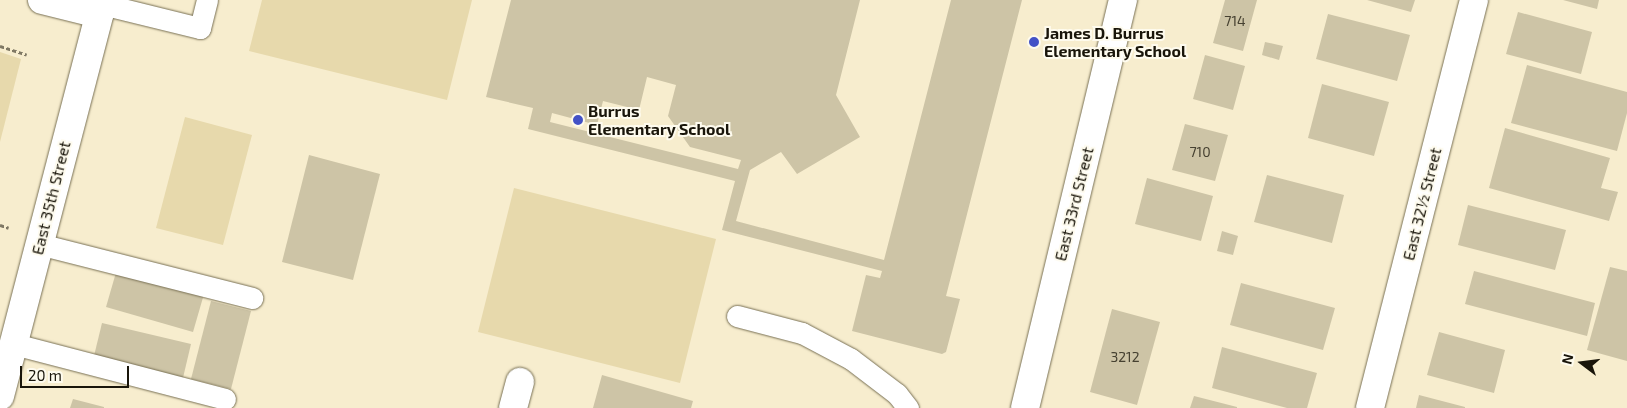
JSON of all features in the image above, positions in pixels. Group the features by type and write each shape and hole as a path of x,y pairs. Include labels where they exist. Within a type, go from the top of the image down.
{"street":[{"path":"42,0 101,6"},
{"name":"East 33rd Street","path":"1025,408 1123,0"},
{"name":"East 32½ Street","path":"1370,408 1474,0"},
{"name":"East 35th Street","path":"0,396 101,6"},
{"path":"513,408 520,382"}],"lane":[{"path":"101,6 200,28 207,0"},
{"path":"39,244 252,298"},
{"path":"737,316 802,333 852,359 897,394 908,408"},
{"path":"14,344 225,398"}],"path":[{"path":"0,46 27,55"},
{"path":"0,225 9,228"}],"shaded area":[{"path":"262,0 472,0 447,100 249,51"},
{"path":"0,52 21,59 0,142"},
{"path":"185,117 252,135 223,245 156,228"},
{"path":"514,188 716,239 680,383 478,332"}],"building":[{"path":"511,0 860,0 836,95 860,137 797,174 781,152 750,170 736,221 884,260 951,0 1022,0 946,296 960,299 946,352 942,354 852,331 866,275 880,278 882,271 722,230 735,181 528,129 533,108 486,97","holes":["647,77 676,85 668,116 690,147 741,160 738,169 550,122 552,113 597,125 603,101 639,110"]},
{"path":"1225,0 1257,0 1243,51 1213,43"},
{"path":"1367,0 1415,0 1411,12"},
{"path":"1563,0 1599,0 1597,9"},
{"path":"1518,12 1592,32 1581,74 1506,54"},
{"path":"1328,14 1410,35 1397,81 1316,59"},
{"path":"1265,42 1283,46 1279,60 1262,55"},
{"path":"1205,55 1245,66 1233,110 1193,99"},
{"path":"1527,65 1627,92 1627,113 1617,151 1511,123"},
{"path":"1322,84 1389,102 1374,156 1308,138"},
{"path":"1185,124 1228,135 1215,181 1172,170"},
{"path":"1505,128 1610,158 1601,188 1618,192 1609,221 1489,188"},
{"path":"309,155 380,174 353,280 282,262"},
{"path":"1267,175 1344,195 1332,243 1254,222"},
{"path":"1147,178 1213,196 1201,241 1135,224"},
{"path":"1468,205 1566,230 1555,270 1458,245"},
{"path":"1222,231 1238,236 1233,255 1217,251"},
{"path":"1610,267 1627,271 1627,361 1587,350"},
{"path":"117,269 204,294 193,332 106,307"},
{"path":"1474,271 1595,303 1587,336 1465,304"},
{"path":"1241,283 1335,308 1323,350 1230,325"},
{"path":"211,301 251,311 231,389 191,379"},
{"path":"1112,309 1160,322 1137,405 1090,392"},
{"path":"102,323 191,344 182,382 93,360"},
{"path":"1439,332 1505,350 1494,393 1427,375"},
{"path":"1222,347 1317,373 1307,408 1287,408 1212,388"},
{"path":"602,375 693,401 691,408 593,408"},
{"path":"1419,395 1465,407 1465,408 1416,408"},
{"path":"1194,396 1237,407 1237,408 1190,408"},
{"path":"73,399 104,407 104,408 70,408"}],"place":[{"name":"James D. Burrus Elementary School","path":"1034,42"},
{"name":"Burrus Elementary School","path":"578,120"}]}
